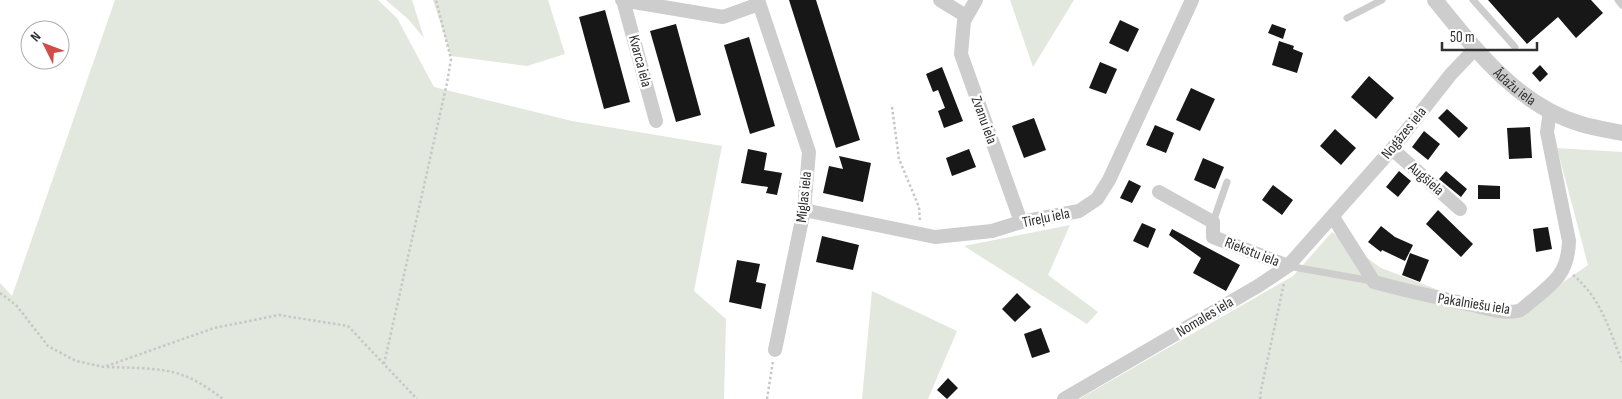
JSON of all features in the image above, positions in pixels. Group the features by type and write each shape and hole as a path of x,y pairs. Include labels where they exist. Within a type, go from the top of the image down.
{"street":[{"path":"623,0 723,17 758,2"},
{"name":"Kvarca iela","path":"623,0 656,121"},
{"path":"940,0 966,16"},
{"name":"Zvanu iela","path":"976,0 964,21 961,54 1021,222"},
{"name":"Tīreļu iela","path":"804,210 936,237 992,231 1021,222 1079,211 1097,199 1109,180 1192,0"},
{"name":"Ādažu iela","path":"1434,0 1475,49 1508,82 1527,97 1550,111 1580,124 1622,133"},
{"name":"Miglas iela","path":"758,2 808,152 804,210 776,350"},
{"name":"Nogāzes iela","path":"1333,217 1475,49"},
{"name":"Pakalniešu iela","path":"1374,282 1418,294 1505,312 1520,311 1558,279 1565,267 1569,254 1569,241 1547,132 1550,111"},
{"name":"Augšiela","path":"1392,149 1460,209"},
{"path":"1159,192 1213,222"},
{"path":"1333,217 1374,282"},
{"name":"Nomales iela","path":"1064,399 1249,291 1288,266 1333,217"},
{"name":"Riekstu iela","path":"1213,222 1213,237 1288,266"}],"lane":[{"path":"1346,18 1382,0"},
{"path":"1472,0 1515,47"},
{"path":"1618,0 1622,5"},
{"name":"Riekstu iela","path":"1213,222 1227,182"},
{"path":"1288,266 1374,282"}],"path":[{"path":"384,364 448,83 451,59 436,0"},
{"path":"892,107 899,159 920,207 920,234"},
{"path":"1260,399 1288,266"},
{"path":"1565,267 1592,293 1603,314 1622,362"},
{"path":"0,293 16,305 48,346 76,361 104,367 146,368 182,374 208,388 223,399"},
{"path":"104,367 214,328 280,315 348,326 417,399"},
{"path":"767,399 776,350"}],"shaded area":[{"path":"115,0 378,0 397,18 434,87 572,121 722,146 694,291 726,319 724,399 0,399 0,283 12,296"},
{"path":"386,0 412,0 424,38 408,19"},
{"path":"433,0 548,0 565,54 527,66 451,56"},
{"path":"1010,0 1074,0 1033,67"},
{"path":"1557,148 1622,152 1622,399 1079,399 1293,276 1332,232 1381,268 1511,318 1588,265"},
{"path":"1070,225 1048,275 1098,312 1087,324 964,246"},
{"path":"872,291 957,331 928,399 862,399"}],"building":[{"path":"789,0 816,0 860,140 836,148"},
{"path":"1488,0 1591,0 1603,13 1576,38 1558,17 1527,44"},
{"path":"605,10 630,102 604,109 579,17"},
{"path":"1120,20 1139,29 1128,52 1109,43"},
{"path":"676,24 701,115 676,122 650,31"},
{"path":"1272,24 1286,29 1283,39 1268,33"},
{"path":"749,37 775,126 750,134 724,45"},
{"path":"1279,41 1294,46 1293,49 1303,53 1297,73 1272,65"},
{"path":"1100,62 1117,69 1106,94 1089,88"},
{"path":"1540,65 1548,74 1540,82 1532,73"},
{"path":"942,67 963,121 944,128 938,111 945,108 938,90 933,92 926,74"},
{"path":"1369,76 1394,98 1376,119 1351,97"},
{"path":"1191,88 1215,99 1200,131 1176,120"},
{"path":"1447,109 1468,128 1459,138 1438,118"},
{"path":"1034,118 1046,150 1024,158 1012,126"},
{"path":"1155,125 1174,133 1166,153 1146,145"},
{"path":"1530,127 1532,158 1509,159 1507,128"},
{"path":"1335,129 1356,148 1341,165 1320,146"},
{"path":"1424,131 1440,144 1428,160 1412,147"},
{"path":"748,149 767,153 764,170 782,173 777,195 766,193 768,187 741,183"},
{"path":"969,149 976,167 952,176 946,158"},
{"path":"839,156 871,163 863,202 823,193 829,166 843,169"},
{"path":"1203,158 1224,167 1215,189 1194,180"},
{"path":"1399,171 1411,181 1398,197 1386,187"},
{"path":"1446,171 1467,189 1461,197 1439,179"},
{"path":"1129,180 1141,186 1132,203 1120,198"},
{"path":"1273,185 1293,200 1282,215 1262,200"},
{"path":"1478,185 1500,186 1500,199 1478,199"},
{"path":"1438,210 1473,244 1461,257 1426,224"},
{"path":"1142,223 1156,229 1148,248 1133,241"},
{"path":"1381,226 1395,237 1413,245 1405,261 1382,250 1381,252 1368,242"},
{"path":"1548,227 1552,249 1536,252 1533,229"},
{"path":"1172,229 1240,265 1226,291 1193,273 1201,258 1169,235"},
{"path":"822,236 859,245 853,270 816,262"},
{"path":"1410,253 1429,260 1420,282 1402,275"},
{"path":"737,260 760,264 756,282 766,284 761,309 729,302"},
{"path":"1017,293 1031,307 1015,322 1002,309"},
{"path":"1041,328 1050,352 1032,358 1024,334"},
{"path":"948,378 958,388 947,399 937,390"}]}
